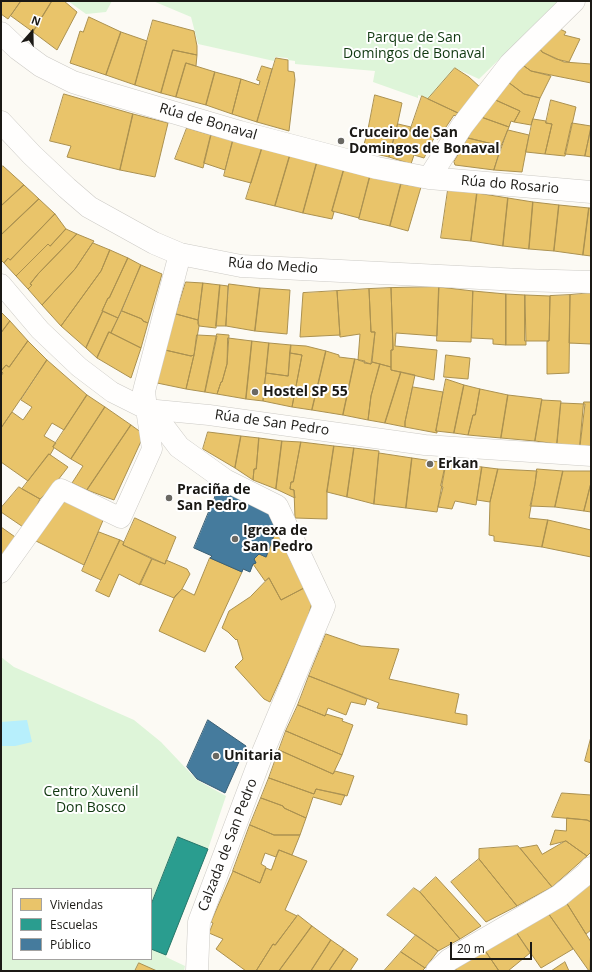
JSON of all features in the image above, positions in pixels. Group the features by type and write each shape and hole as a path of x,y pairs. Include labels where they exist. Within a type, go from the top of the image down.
{"street":[{"path":"429,178 462,126 510,64 574,1"},
{"name":"Rúa de Bonaval","path":"1,33 18,49 42,66 72,82 240,132 377,168 429,178"},
{"name":"Rúa do Medio","path":"1,122 37,160 89,207 154,244 180,254 241,266 520,280 591,282"},
{"name":"Rúa do Rosario","path":"429,178 591,192"},
{"path":"1,573 61,489 121,518 152,449 144,391 180,254"},
{"name":"Rúa de San Pedro","path":"1,284 40,330 78,366 112,392 146,409 209,414 424,445 591,456"},
{"name":"Calzada de San Pedro","path":"146,409 160,422 179,448 225,480 277,506 324,606 261,756 199,922 202,969"},
{"path":"437,971 449,960 559,896 586,874 591,868"}],"green space":[{"path":"68,1 112,1 106,12 86,14"},
{"name":"Parque de San Domingos de Bonaval","path":"153,1 559,1 479,79 455,68 428,99 418,95 418,98 373,82 375,71 295,64 295,61 288,60 288,58 275,57 274,61 198,44 191,17"},
{"name":"Centro Xuvenil Don Bosco","path":"1,657 14,667 134,720 161,742 197,780 226,796 208,849 166,957 185,966 184,971 1,971"}],"water":[{"path":"27,720 32,742 15,746 1,746 1,722"}],"building: Viviendas":[{"path":"1,1 21,1 8,19 1,14"},
{"path":"21,1 52,1 33,32 11,16"},
{"path":"52,1 64,1 77,12 57,50 33,32"},
{"path":"89,17 121,32 106,75 70,63 80,31 83,32"},
{"path":"153,20 194,31 197,46 197,55 173,50 161,93 135,85"},
{"path":"558,28 566,32 564,35 580,39 569,62 556,59 542,52 540,49"},
{"path":"121,32 147,41 135,85 106,75"},
{"path":"540,49 542,52 564,62 591,64 591,83 531,71 524,66"},
{"path":"173,50 197,55 196,66 186,63 176,97 161,93"},
{"path":"276,58 288,60 288,71 294,72 295,80 289,131 257,122"},
{"path":"186,63 215,72 206,105 176,97"},
{"path":"262,66 272,69 257,122 232,114 241,79 259,85 260,81 257,80"},
{"path":"524,66 531,71 551,76 540,98 524,94 508,82"},
{"path":"455,68 469,77 481,88 456,117 455,116 458,113 428,99"},
{"path":"215,72 241,79 232,114 206,105"},
{"path":"508,82 524,94 540,98 531,125 514,122 520,111 491,98"},
{"path":"64,94 133,114 120,170 67,157 71,146 50,141"},
{"path":"375,95 402,103 389,157 362,151"},
{"path":"422,96 458,113 455,116 454,115 438,139 410,131"},
{"path":"491,98 520,111 514,122 511,121 509,127 481,117"},
{"path":"551,100 576,107 565,156 545,154 552,124 546,123"},
{"path":"133,114 168,123 155,177 120,170"},
{"path":"481,117 509,127 501,146 468,138"},
{"path":"533,119 546,121 546,123 552,124 545,154 526,152"},
{"path":"572,123 591,126 585,156 565,154"},
{"path":"398,124 411,127 410,131 434,138 424,158 414,155 411,164 389,157"},
{"path":"187,128 211,135 203,168 175,159"},
{"path":"591,129 591,157 585,156"},
{"path":"508,130 529,135 522,172 494,170"},
{"path":"211,135 233,140 225,170 204,163"},
{"path":"468,138 501,146 494,170 455,165 454,162"},
{"path":"233,140 262,148 251,183 224,176"},
{"path":"262,148 290,155 275,206 246,199"},
{"path":"290,155 317,162 303,213 275,206"},
{"path":"317,162 344,169 332,211 334,212 332,219 303,213"},
{"path":"3,166 24,185 1,206 1,168"},
{"path":"344,169 370,176 359,218 332,211"},
{"path":"370,176 401,184 390,226 359,219"},
{"path":"401,184 421,187 408,231 390,226"},
{"path":"24,185 39,199 1,235 1,206"},
{"path":"448,190 477,193 471,241 441,238"},
{"path":"477,193 508,198 503,246 471,241"},
{"path":"508,198 533,202 529,249 503,246"},
{"path":"39,199 55,214 10,260 8,258 4,263 1,260 1,235"},
{"path":"533,202 559,205 554,251 529,249"},
{"path":"559,205 589,208 583,255 554,251"},
{"path":"589,208 591,208 591,256 583,255"},
{"path":"55,214 66,229 50,246 48,244 16,276 4,263 8,258 10,260"},
{"path":"66,229 77,234 38,274 28,289 16,276 48,244 50,246"},
{"path":"77,234 94,241 75,269 42,305 28,289 32,285 30,284"},
{"path":"93,243 110,250 101,271 61,326 42,305 75,269"},
{"path":"110,250 128,258 108,298 86,348 61,326 101,271"},
{"path":"128,258 141,265 118,318 102,311"},
{"path":"141,265 162,274 148,323 122,311"},
{"path":"186,282 203,283 198,320 176,314"},
{"path":"203,283 220,285 216,328 199,326 198,324"},
{"path":"229,284 260,288 255,331 226,326"},
{"path":"220,285 228,286 226,326 216,326"},
{"path":"439,287 437,336 396,333 395,346 437,350 434,380 391,370 391,350 393,350 391,288"},
{"path":"439,287 473,291 471,342 437,341"},
{"path":"260,288 290,290 287,334 255,331"},
{"path":"391,288 393,350 391,350 391,367 372,362 375,332 371,332 369,289"},
{"path":"369,289 371,332 375,332 371,364 358,360 360,334 340,337 337,291"},
{"path":"337,291 340,335 300,337 303,293"},
{"path":"473,291 506,294 506,345 493,344 493,339 472,338"},
{"path":"591,293 591,344 569,343 570,295"},
{"path":"506,294 525,295 526,345 506,345"},
{"path":"525,295 550,296 549,341 525,341"},
{"path":"570,295 569,373 547,374 547,341 549,341 550,296"},
{"path":"103,311 118,318 111,333 109,332 97,358 86,348"},
{"path":"122,311 148,323 141,348 111,333"},
{"path":"1,312 10,321 1,333"},
{"path":"176,314 198,320 199,326 194,355 191,356 165,350"},
{"path":"10,321 28,341 9,367 6,365 1,371 1,333"},
{"path":"109,332 141,348 131,378 97,358"},
{"path":"217,334 229,335 227,364 217,394 205,392"},
{"path":"197,335 217,336 205,392 186,389"},
{"path":"228,338 252,341 246,399 217,394 227,364"},
{"path":"28,341 47,360 1,428 1,376 3,373 1,371 6,365 9,367"},
{"path":"252,341 269,343 263,401 246,399"},
{"path":"269,343 291,345 288,376 266,373"},
{"path":"291,345 306,346 326,351 312,410 292,407 302,355 290,353"},
{"path":"165,350 191,356 194,355 186,389 157,383"},
{"path":"326,351 339,355 339,357 355,359 343,415 312,410"},
{"path":"290,353 302,355 292,407 263,401 266,373 288,376"},
{"path":"446,355 470,358 468,379 444,377"},
{"path":"355,359 365,361 364,363 371,364 372,362 380,364 371,396 368,420 343,415"},
{"path":"47,360 87,395 64,430 52,423 44,436 56,443 53,447 54,448 28,481 1,462 1,428 12,412 23,420 32,407 21,400"},
{"path":"380,364 391,367 391,370 401,372 385,423 368,420 371,396"},
{"path":"401,372 415,375 405,427 385,423"},
{"path":"446,379 464,385 454,433 436,431"},
{"path":"464,385 480,389 475,415 473,415 468,435 454,433"},
{"path":"413,387 443,392 436,431 437,433 405,427"},
{"path":"480,389 508,395 501,438 468,435 473,415 475,415"},
{"path":"87,395 105,407 71,459 53,447"},
{"path":"508,395 542,399 535,441 501,438"},
{"path":"542,400 561,401 557,444 535,441"},
{"path":"584,402 591,402 591,446 580,446"},
{"path":"561,403 585,404 580,446 557,444"},
{"path":"105,407 131,425 87,490 72,483 83,466 71,459"},
{"path":"131,425 142,433 143,437 114,500 87,490"},
{"path":"208,432 241,436 235,468 203,449"},
{"path":"241,436 259,438 256,469 254,469 253,480 235,468"},
{"path":"259,438 282,441 276,489 253,480 254,469 256,469"},
{"path":"282,441 301,442 293,482 291,482 290,489 294,490 295,498 276,489"},
{"path":"301,442 334,446 327,492 327,519 295,518 294,490 290,489 291,482 293,482"},
{"path":"334,446 354,448 347,497 327,492"},
{"path":"354,448 379,451 374,504 347,497"},
{"path":"379,453 412,458 406,508 374,504"},
{"path":"49,454 68,467 51,489 40,499 22,489"},
{"path":"412,458 446,463 437,512 406,508"},
{"path":"446,463 482,467 476,505 455,501 452,509 438,507 443,487 441,486"},
{"path":"482,467 498,469 490,502 477,500"},
{"path":"498,469 537,471 529,518 548,520 542,547 494,541 494,536 489,535 490,502"},
{"path":"537,469 563,471 555,507 530,506"},
{"path":"563,471 591,471 591,483 584,511 555,507"},
{"path":"591,483 591,512 584,511"},
{"path":"19,487 40,499 26,529 1,512 1,508"},
{"path":"59,496 104,518 84,565 32,539"},
{"path":"135,518 176,537 165,564 123,545"},
{"path":"548,520 591,530 591,557 542,547"},
{"path":"1,527 18,539 1,563"},
{"path":"276,530 304,588 281,600 269,578 265,581 253,564 256,563 254,559 259,554 266,557"},
{"path":"99,532 120,540 101,580 82,571"},
{"path":"120,540 124,542 123,545 152,559 140,585 119,574 109,597 96,591"},
{"path":"210,558 242,572 205,652 159,631 175,596 182,589 194,595"},
{"path":"152,559 165,564 166,560 187,569 190,574 182,589 174,598 140,584"},
{"path":"269,578 281,600 304,588 312,603 307,620 270,702 264,699 235,667 243,659 237,639 236,640 222,628 229,611 250,597"},
{"path":"326,634 361,646 399,649 389,679 459,694 455,713 467,715 467,725 377,708 379,703 309,676"},
{"path":"309,676 367,699 365,705 351,702 346,715 328,708 325,716 298,705"},
{"path":"298,705 325,716 326,714 343,719 342,721 353,725 342,755 286,731"},
{"path":"286,731 342,755 333,774 279,750"},
{"path":"591,737 591,763 585,761"},
{"path":"279,750 333,774 335,771 354,776 347,796 316,789 314,794 269,778"},
{"path":"269,778 314,794 316,789 345,795 341,805 313,797 306,818 284,808 283,806 261,798"},
{"path":"562,793 591,795 591,822 587,820 552,817"},
{"path":"261,798 283,806 284,808 306,818 300,835 274,835 250,825"},
{"path":"567,818 587,820 591,822 591,852 587,856 566,841 550,845 555,830 566,831"},
{"path":"250,825 274,835 300,835 292,855 279,850 276,857 265,853 261,864 266,867 260,883 233,871"},
{"path":"566,841 587,856 552,887 520,848 537,845 542,854"},
{"path":"518,846 552,887 517,906 479,859 479,849"},
{"path":"279,850 307,861 285,910 297,916 275,945 273,944 256,971 246,971 216,949 223,939 209,933 213,923 211,922 233,871 260,883 266,868 271,870"},
{"path":"479,859 517,906 486,922 451,882"},
{"path":"436,877 481,926 460,939 420,892"},
{"path":"591,882 591,930 586,934 566,902"},
{"path":"414,888 420,892 460,939 438,951 387,915"},
{"path":"566,902 591,942 590,971 548,913"},
{"path":"548,913 573,949 541,968 516,932"},
{"path":"298,915 312,926 279,971 256,971 273,944 275,945"},
{"path":"312,926 331,940 311,971 279,971"},
{"path":"516,932 530,953 508,971 499,971 484,949"},
{"path":"416,935 438,951 425,968 401,952"},
{"path":"331,940 344,949 329,971 311,971"},
{"path":"344,949 358,959 350,971 329,971"},
{"path":"484,949 499,971 457,971 453,966"},
{"path":"401,952 425,968 422,971 384,971"},
{"path":"565,962 569,971 551,971 563,963"},
{"path":"139,963 157,971 135,971"}],"building: Escuelas":[{"path":"178,837 208,849 166,955 152,949 152,902"}],"building: Público":[{"name":"Igrexa de San Pedro","path":"218,490 267,511 276,530 266,557 259,554 254,559 256,563 253,564 250,572 243,569 242,572 210,558 212,556 194,548"},
{"name":"Unitaria","path":"208,720 246,746 225,793 197,779 187,767"}],"place":[{"name":"Cruceiro de San Domingos de Bonaval","path":"341,141"},
{"name":"Hostel SP 55","path":"255,392"},
{"name":"Erkan","path":"430,464"},
{"name":"Praciña de San Pedro","path":"169,498"},
{"name":"Igrexa de San Pedro","path":"235,539"},
{"name":"Unitaria","path":"216,756"}]}
